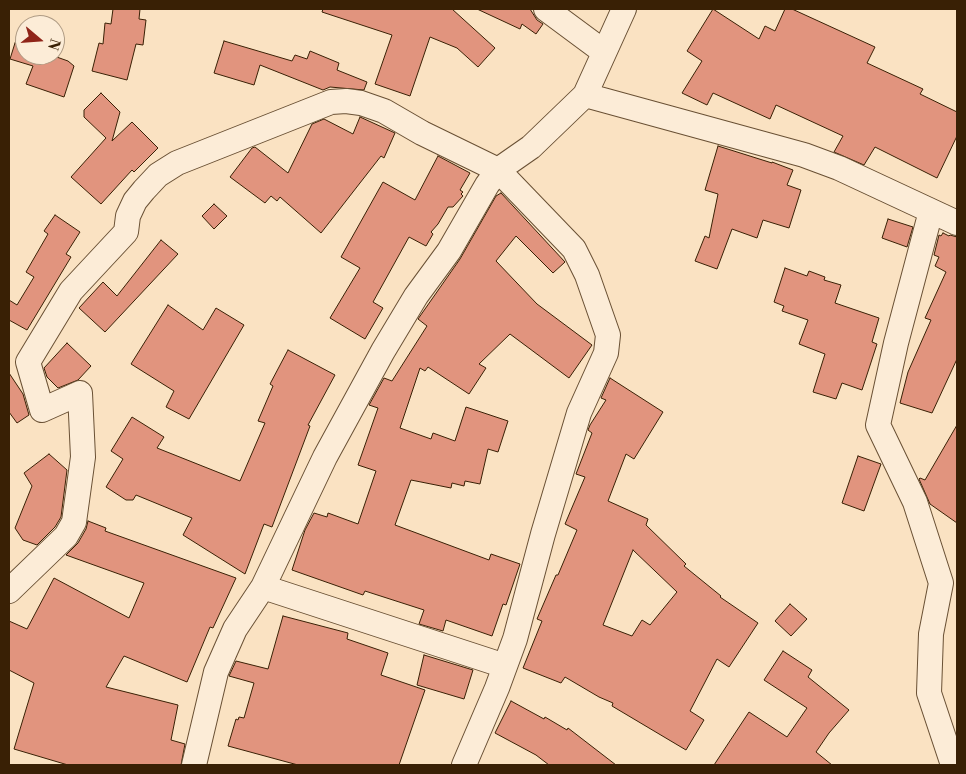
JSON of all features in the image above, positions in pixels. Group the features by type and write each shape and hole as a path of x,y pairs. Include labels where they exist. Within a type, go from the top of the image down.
{"street":[{"path":"546,9 604,52"},
{"path":"194,765 216,672 235,630 263,587 326,457 383,351 416,296 449,251 487,185 498,170 531,147 584,94 624,9"},
{"path":"584,94 804,155 839,168 957,223"},
{"path":"9,591 66,536 74,522 83,457 80,393 42,410 28,362 71,290 126,232 128,216 135,201 158,175 177,163 331,102 361,103 384,111 422,133 498,170 574,249 587,275 608,334 606,353 579,413 542,534 515,639 464,765"},
{"path":"930,211 896,343 878,425 916,502 941,583 931,634 929,693 953,765"},
{"path":"263,587 505,666"}],"building":[{"path":"113,9 140,9 139,19 146,20 143,45 136,44 127,80 92,71 99,43 103,44 105,23 111,24"},
{"path":"323,9 452,9 495,48 478,67 457,48 430,37 410,96 375,84 392,35 322,12"},
{"path":"477,9 530,9 537,20 543,24 536,34 522,24 520,29"},
{"path":"713,9 759,39 765,26 775,31 785,9 792,9 875,47 867,63 923,89 920,94 957,112 957,136 937,178 875,147 864,165 834,152 843,136 776,105 770,119 713,93 707,105 682,93 702,61 687,51"},
{"path":"224,41 292,61 295,55 307,59 310,51 339,63 337,70 367,82 364,90 330,87 323,90 260,65 254,85 214,73"},
{"path":"15,43 15,61 10,59"},
{"path":"65,60 74,66 64,97 26,84 33,66 30,65 65,65"},
{"path":"101,93 120,112 112,141 132,122 158,148 134,172 132,170 101,204 71,177 106,138 84,117 84,110"},
{"path":"360,117 395,133 384,158 381,156 321,233 280,197 277,201 271,196 265,203 230,177 252,148 255,147 288,173 312,124 324,119 353,134"},
{"path":"718,146 793,170 787,185 801,190 789,228 763,220 757,238 732,229 717,269 695,261 705,236 709,238 718,194 705,190"},
{"path":"438,156 470,173 460,190 463,192 461,194 463,196 453,207 448,207 431,232 433,234 426,246 409,237 373,302 383,308 365,339 330,318 360,268 341,257 383,182 415,200"},
{"path":"501,193 565,262 553,273 516,236 496,261 537,304 592,345 569,378 510,334 479,364 486,368 469,394 428,367 425,371 420,368 400,428 431,439 433,433 455,441 466,407 508,421 498,452 488,449 480,484 465,481 464,486 452,483 451,488 411,480 395,525 489,560 491,554 520,564 506,605 503,604 492,636 446,620 443,631 419,624 424,610 365,591 363,595 292,570 305,530 314,513 327,517 328,513 358,524 376,471 358,465 378,408 369,405 384,378 392,381 427,326 418,319 460,259 496,196"},
{"path":"214,204 227,216 214,229 202,216"},
{"path":"55,215 80,232 66,254 71,257 27,330 9,320 9,300 17,305 34,277 26,272 48,234 44,231"},
{"path":"888,219 913,227 907,247 882,238"},
{"path":"943,233 957,237 957,359 932,413 900,403 908,372 931,320 925,318 946,272 935,266 939,257 934,255 939,235 941,236"},
{"path":"161,240 178,254 105,332 79,308 103,282 117,296"},
{"path":"785,268 807,276 809,271 825,277 824,280 841,285 835,303 879,318 872,342 877,344 862,390 842,383 836,399 813,392 825,354 799,344 808,320 782,311 784,306 774,302"},
{"path":"168,305 203,330 216,308 244,325 189,419 166,407 174,391 131,364"},
{"path":"67,343 91,366 78,380 58,388 47,377 44,368"},
{"path":"288,350 335,375 308,425 310,426 272,527 264,524 245,574 183,535 192,518 136,495 133,500 126,500 106,487 123,459 111,451 132,417 164,437 157,448 240,481 265,423 258,421 273,386 270,384"},
{"path":"9,373 23,394 29,415 17,423 9,412"},
{"path":"610,378 663,412 634,459 626,454 608,501 648,519 646,525 686,564 684,566 720,597 758,623 729,667 717,659 690,711 704,720 686,750 612,706 613,703 565,677 561,683 523,668 542,621 537,619 577,530 565,524 585,477 576,474 592,433 588,430 590,425 606,400 601,398","holes":["633,550 677,592 650,625 642,620 632,636 603,625"]},
{"path":"957,425 957,523 930,504 919,479 925,480"},
{"path":"49,454 67,470 61,517 55,527 37,545 23,540 15,528 32,486 24,473"},
{"path":"858,456 881,464 864,511 842,503"},
{"path":"88,521 106,528 105,531 236,578 213,628 210,627 187,682 124,656 106,687 178,705 171,740 185,744 181,765 68,765 14,749 34,683 9,670 9,621 27,629 54,578 129,618 144,583 66,555 78,543"},
{"path":"790,604 807,619 791,636 775,621"},
{"path":"283,616 348,633 347,639 388,653 381,675 425,690 399,765 298,765 228,746 236,719 238,720 239,717 244,718 254,683 229,676 236,661 268,669"},
{"path":"783,651 812,670 808,677 849,710 829,733 816,752 832,765 714,765 749,712 787,737 807,708 764,680"},
{"path":"424,655 473,670 464,699 417,685"},
{"path":"511,701 567,730 568,728 616,765 549,765 536,755 495,733"}]}
